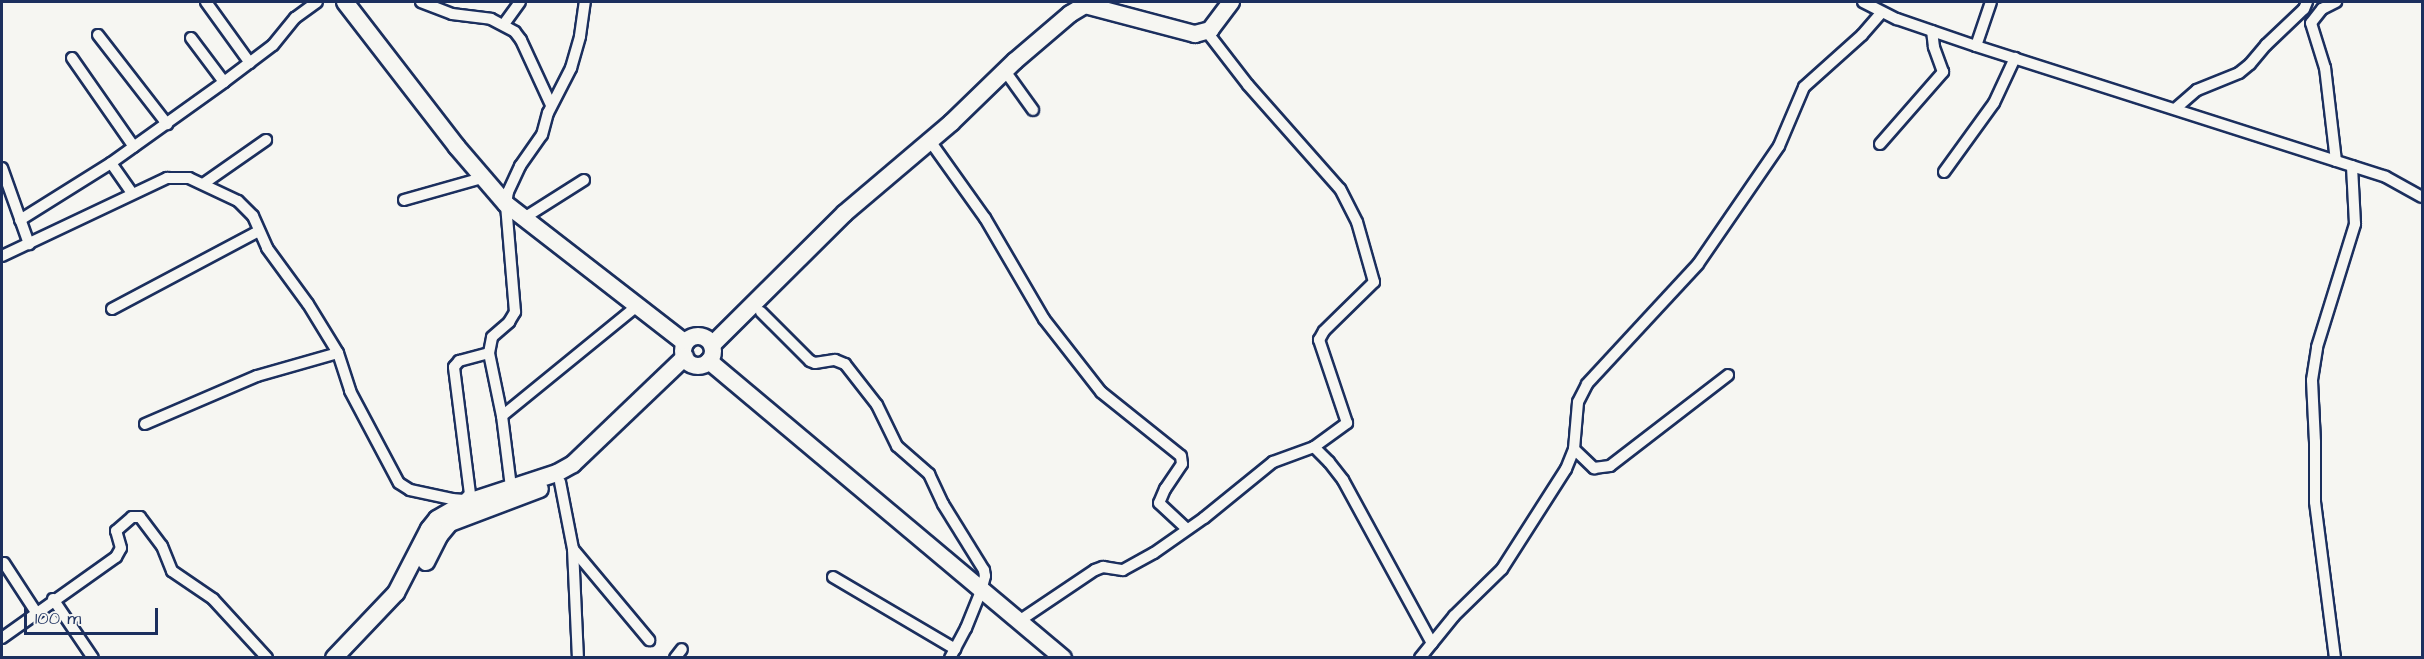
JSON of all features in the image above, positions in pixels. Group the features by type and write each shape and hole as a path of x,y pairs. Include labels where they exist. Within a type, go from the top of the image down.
{"main road":[{"path":"345,2 482,178 506,204 638,305 699,366 709,348 834,211 1051,16 1074,2"},
{"path":"1110,2 1194,22 1209,17 1222,2"},
{"path":"709,348 845,213 930,141 1070,14 1085,5 1195,34 1207,32 1231,2"},
{"path":"347,657 390,613 420,573 439,536 450,523 571,478 603,453 687,355 693,336 981,591 1063,657"},
{"path":"333,657 396,593 429,529 437,519 465,503 557,473 573,464 687,355"}],"street":[{"path":"206,2 250,63"},
{"path":"20,220 111,163 167,124 273,45 305,9 317,2"},
{"path":"421,2 452,14 504,24 521,40 551,105"},
{"path":"504,24 520,2"},
{"path":"511,488 502,416 489,353 492,337 509,322 515,312 506,204 512,179 542,135 551,105 571,68 580,36 585,2"},
{"path":"1863,2 1882,12 1976,46 2386,177 2422,197"},
{"path":"1976,46 1991,2"},
{"path":"2175,109 2198,90 2239,73 2304,9 2307,2"},
{"path":"2336,2 2322,9 2311,23 2325,68 2336,161"},
{"path":"1420,657 1502,569 1566,469 1574,449 1576,412 1587,384 1698,264 1779,146 1804,87 1862,35 1882,12"},
{"path":"1880,144 1943,72 1934,47 1932,31"},
{"path":"1019,621 1095,570 1104,567 1123,570 1154,553 1188,530 1273,462 1314,447 1347,423 1320,349 1320,335 1370,289 1374,277 1357,222 1340,189 1248,85 1207,32"},
{"path":"98,34 167,124"},
{"path":"191,38 224,82"},
{"path":"72,58 134,147"},
{"path":"1944,172 1994,103 2015,58"},
{"path":"1005,71 1033,110"},
{"path":"203,184 266,140"},
{"path":"930,141 984,218 1044,319 1101,392 1181,456 1182,464 1159,503 1188,530"},
{"path":"111,163 132,193"},
{"path":"2335,657 2315,502 2312,380 2317,347 2355,224 2352,166"},
{"path":"2,168 28,244"},
{"path":"2,256 167,178 189,178 245,206 279,268 308,304 338,352 351,391 399,483 410,490 459,500 464,500 470,494 454,367 459,361 489,353"},
{"path":"404,200 482,178"},
{"path":"524,218 584,180"},
{"path":"112,309 259,231"},
{"path":"502,416 638,305"},
{"path":"760,312 810,361 815,363 840,361 857,379 877,405 897,446 929,474 943,504 986,576 953,653 833,577"},
{"path":"145,424 257,376 338,352"},
{"path":"1574,449 1594,468 1610,466 1728,375"},
{"path":"1314,447 1343,480 1432,643"},
{"path":"560,482 573,549 578,657"},
{"path":"2,638 53,599 116,557 122,548 116,531 132,517 140,517 162,546 172,571 213,599 267,657"},
{"path":"573,549 649,640"},
{"path":"4,563 36,612"},
{"path":"53,599 93,657"}]}
